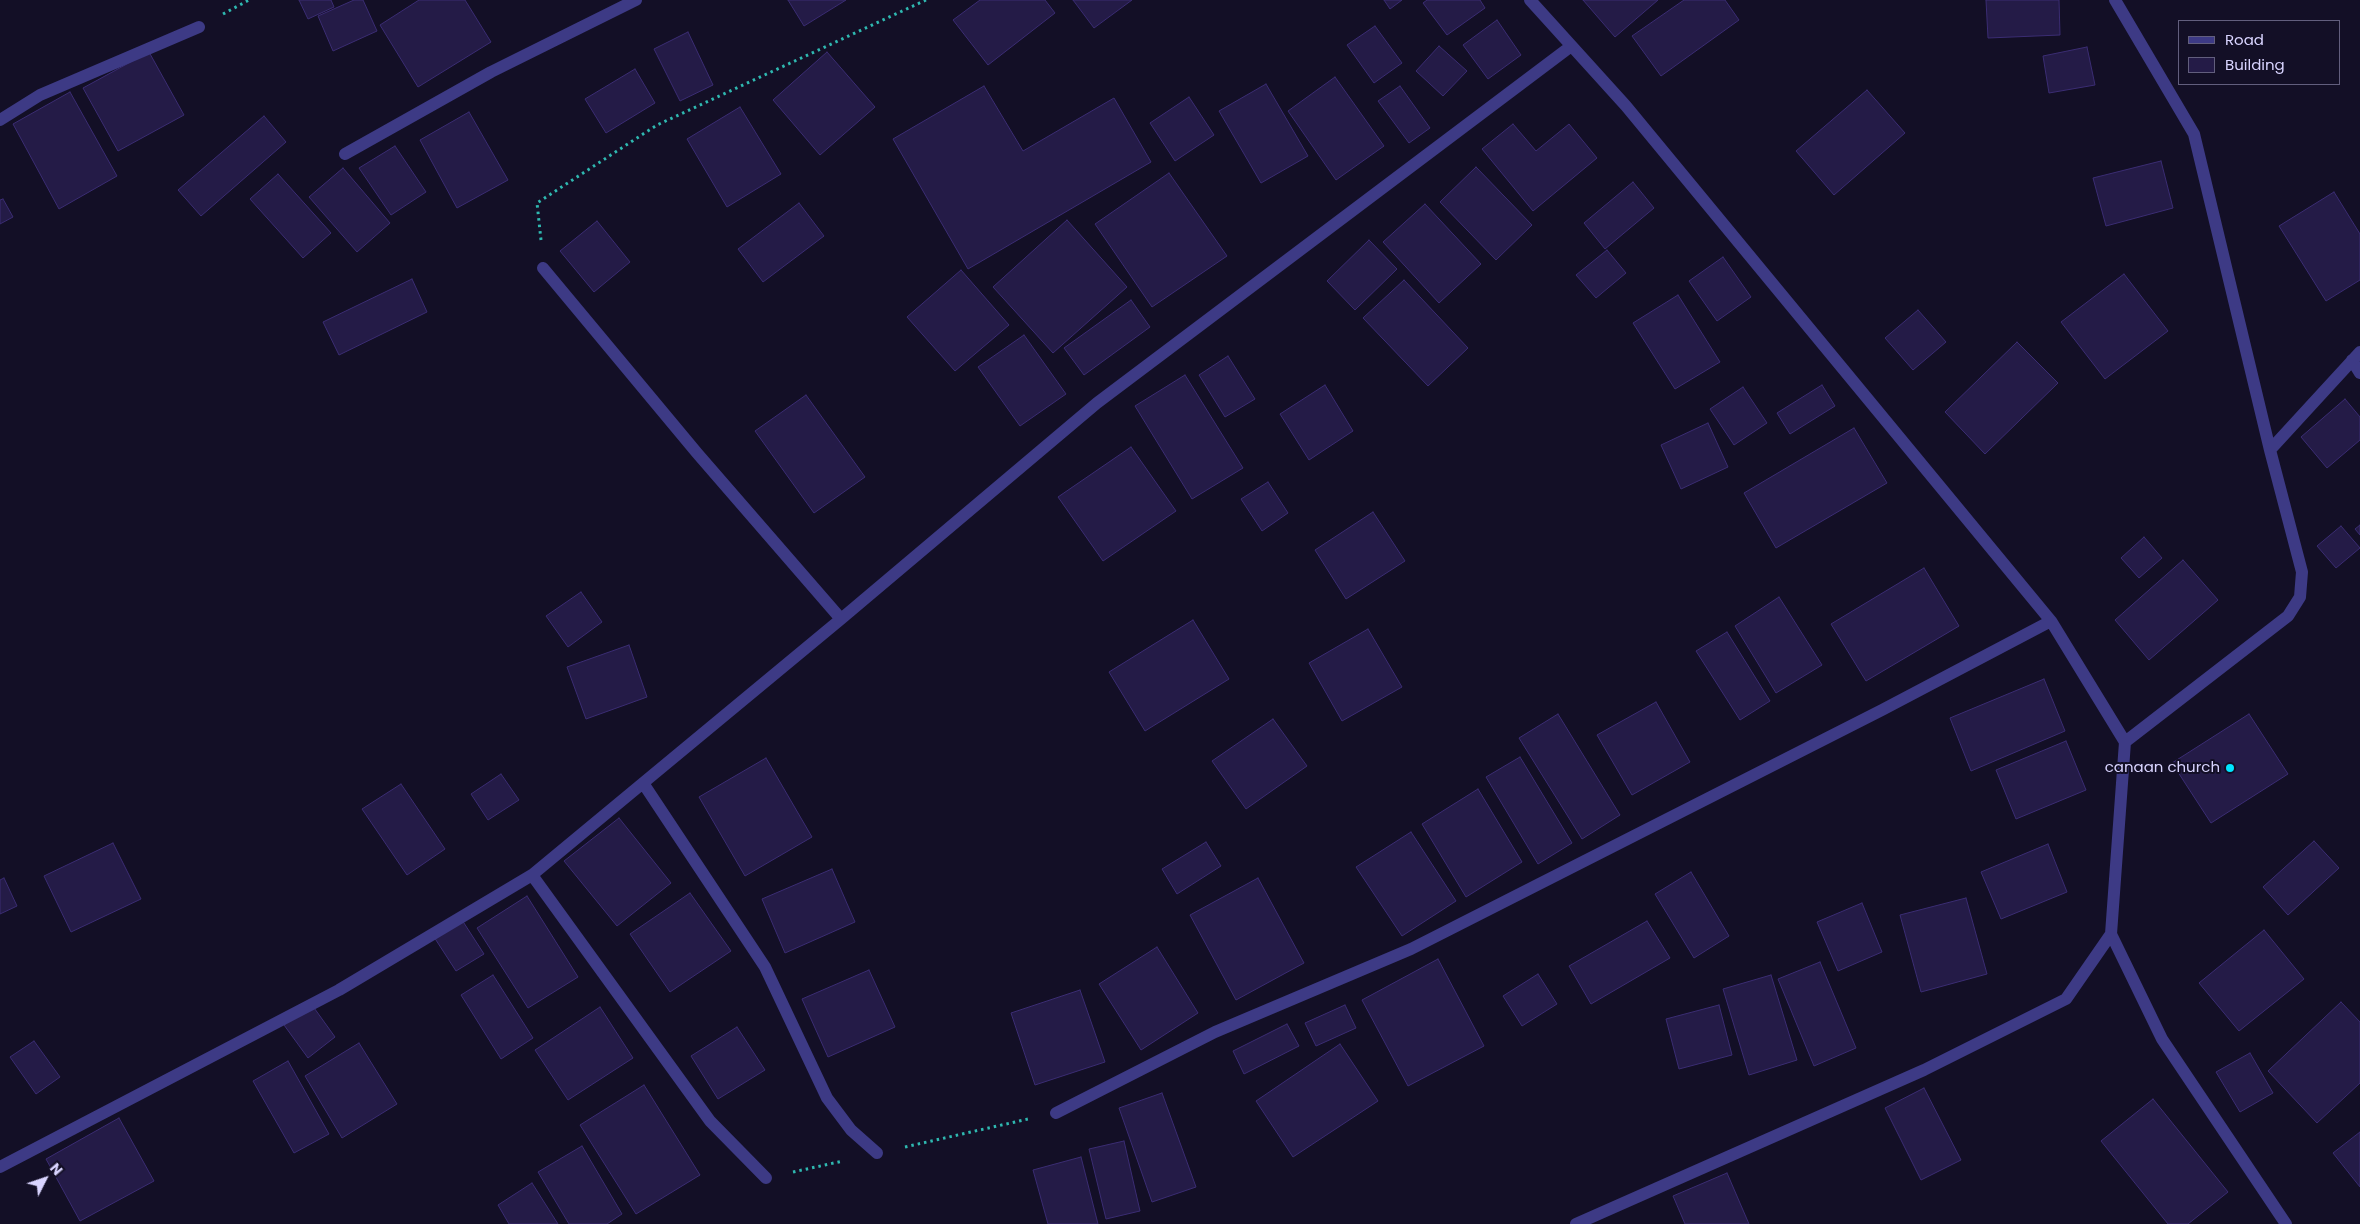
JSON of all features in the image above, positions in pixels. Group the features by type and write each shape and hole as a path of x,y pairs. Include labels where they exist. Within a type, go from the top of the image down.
{"street":[{"path":"345,154 490,72 636,0"},
{"path":"1530,0 1570,47 1626,106 2050,621 2125,742 2112,934 2162,1039 2286,1224"},
{"path":"2115,0 2194,134 2270,450 2302,572 2300,597 2288,616 2125,742"},
{"path":"0,120 40,96 199,27"},
{"path":"0,1167 339,990 532,875 841,619 1097,403 1570,47"},
{"path":"543,268 696,453 841,619"},
{"path":"2270,450 2356,356"},
{"path":"2356,356 2360,373"},
{"path":"1056,1113 1214,1032 1411,949 1882,710 2050,621"},
{"path":"643,783 765,967 827,1098 851,1130 877,1153"},
{"path":"532,875 710,1121 766,1178"},
{"path":"1576,1224 1924,1070 2066,998 2112,934"}],"path":[{"path":"543,268 537,203 657,125 926,0"},
{"path":"766,1178 1056,1113"}],"building":[{"path":"299,0 331,0 334,7 308,19"},
{"path":"354,0 363,0 377,31 333,51 318,16"},
{"path":"419,0 465,0 491,42 418,87 380,25"},
{"path":"788,0 846,0 804,26"},
{"path":"980,0 1045,0 1055,13 988,65 953,20"},
{"path":"1073,0 1132,0 1094,28"},
{"path":"1384,0 1402,0 1390,9"},
{"path":"1427,0 1480,0 1485,8 1447,35 1423,3"},
{"path":"1583,0 1658,0 1615,37"},
{"path":"1684,0 1725,0 1739,20 1661,76 1632,36"},
{"path":"1986,0 2059,0 2060,35 1988,38"},
{"path":"1497,20 1521,55 1488,79 1463,45"},
{"path":"1375,26 1402,63 1374,83 1347,45"},
{"path":"688,32 713,85 680,101 654,49"},
{"path":"1439,46 1467,71 1443,96 1416,71"},
{"path":"2087,47 2095,85 2049,93 2043,56"},
{"path":"149,52 184,115 118,151 83,88"},
{"path":"827,52 875,107 820,155 773,100"},
{"path":"635,69 655,103 606,133 585,99"},
{"path":"1335,77 1384,146 1336,180 1288,111"},
{"path":"1266,84 1308,156 1261,183 1219,111"},
{"path":"984,86 1023,151 1114,98 1151,162 968,269 893,139"},
{"path":"1400,86 1430,128 1409,143 1378,101"},
{"path":"1867,90 1905,133 1834,195 1796,151"},
{"path":"70,92 117,176 59,209 13,124"},
{"path":"1189,97 1214,135 1175,161 1150,123"},
{"path":"740,107 781,174 727,207 687,139"},
{"path":"469,112 508,180 457,208 420,140"},
{"path":"264,116 286,142 201,216 178,190"},
{"path":"1513,124 1536,151 1569,124 1597,158 1533,211 1482,149"},
{"path":"395,146 426,192 391,215 359,168"},
{"path":"2161,161 2173,208 2106,226 2093,178"},
{"path":"1476,167 1532,225 1496,260 1440,202"},
{"path":"343,168 390,223 357,252 309,197"},
{"path":"1169,173 1227,256 1152,307 1095,224"},
{"path":"278,174 331,233 303,258 250,199"},
{"path":"1633,182 1654,208 1605,249 1584,223"},
{"path":"2334,192 2360,234 2360,280 2326,301 2279,226"},
{"path":"3,199 13,217 0,224 0,200"},
{"path":"799,203 824,236 763,282 738,249"},
{"path":"1425,204 1481,264 1439,303 1383,242"},
{"path":"1067,220 1127,287 1053,353 993,287"},
{"path":"597,221 630,262 594,292 560,251"},
{"path":"1369,240 1397,269 1355,310 1327,281"},
{"path":"1607,250 1626,273 1596,298 1576,275"},
{"path":"1723,257 1751,297 1717,321 1689,281"},
{"path":"961,270 1009,325 955,371 907,317"},
{"path":"2124,274 2168,331 2105,379 2061,322"},
{"path":"412,279 427,312 339,355 323,322"},
{"path":"1404,280 1468,348 1428,386 1363,318"},
{"path":"1678,295 1720,362 1675,389 1633,323"},
{"path":"1131,300 1150,327 1084,375 1064,348"},
{"path":"1918,310 1946,342 1913,370 1885,338"},
{"path":"1024,335 1066,394 1020,426 978,367"},
{"path":"2017,342 2058,383 1985,454 1945,412"},
{"path":"1228,356 1255,399 1225,417 1199,375"},
{"path":"1185,375 1243,468 1192,499 1135,406"},
{"path":"1325,385 1353,431 1309,460 1280,414"},
{"path":"1822,385 1835,406 1790,434 1777,413"},
{"path":"1743,387 1767,423 1734,445 1710,409"},
{"path":"806,395 865,477 814,513 755,431"},
{"path":"2345,399 2360,417 2360,440 2327,468 2301,437"},
{"path":"1708,423 1728,467 1681,489 1661,445"},
{"path":"1854,428 1887,483 1776,548 1744,493"},
{"path":"1131,447 1176,511 1103,561 1058,497"},
{"path":"1268,482 1288,513 1262,531 1241,499"},
{"path":"1373,512 1405,561 1346,599 1315,550"},
{"path":"2360,525 2360,535 2355,529"},
{"path":"2341,526 2360,548 2336,568 2317,546"},
{"path":"2144,537 2162,558 2139,578 2121,558"},
{"path":"2183,560 2218,600 2149,660 2115,620"},
{"path":"1924,568 1959,626 1866,681 1831,624"},
{"path":"581,592 602,622 568,647 546,616"},
{"path":"1779,597 1822,665 1776,693 1735,626"},
{"path":"1193,620 1229,679 1145,731 1109,672"},
{"path":"1368,629 1402,687 1342,721 1309,663"},
{"path":"1727,632 1770,701 1740,720 1696,651"},
{"path":"629,645 647,697 586,719 567,667"},
{"path":"2044,679 2065,731 1971,771 1950,718"},
{"path":"1656,702 1690,762 1632,795 1597,735"},
{"path":"1558,714 1620,815 1582,839 1519,738"},
{"name":"canaan church","path":"2249,714 2288,774 2211,823 2172,763"},
{"path":"1273,719 1307,766 1246,809 1212,761"},
{"path":"2066,741 2086,790 2016,819 1996,770"},
{"path":"1520,757 1572,843 1538,864 1486,777"},
{"path":"766,758 812,837 745,876 699,797"},
{"path":"501,774 519,800 488,820 471,794"},
{"path":"401,784 445,849 407,875 362,809"},
{"path":"1478,789 1522,862 1466,897 1422,824"},
{"path":"619,818 671,883 617,926 564,861"},
{"path":"1411,832 1456,901 1402,936 1356,867"},
{"path":"2314,841 2339,868 2288,915 2263,887"},
{"path":"1206,842 1221,866 1177,894 1162,869"},
{"path":"113,843 141,899 71,932 44,876"},
{"path":"2048,844 2067,892 2001,919 1981,872"},
{"path":"832,869 855,922 785,953 762,899"},
{"path":"1691,872 1729,936 1694,958 1655,894"},
{"path":"4,878 17,906 0,914 0,880"},
{"path":"1258,878 1304,963 1236,1000 1190,915"},
{"path":"690,893 731,951 670,992 630,934"},
{"path":"527,896 578,977 528,1008 477,928"},
{"path":"1966,898 1987,974 1921,992 1900,915"},
{"path":"1862,903 1882,952 1838,971 1817,922"},
{"path":"462,920 484,954 456,971 434,937"},
{"path":"1647,921 1670,958 1591,1004 1569,966"},
{"path":"2264,930 2304,979 2239,1031 2199,983"},
{"path":"1157,947 1198,1013 1141,1050 1099,984"},
{"path":"1438,959 1484,1046 1408,1086 1362,1000"},
{"path":"1820,962 1856,1048 1814,1066 1778,979"},
{"path":"869,970 895,1027 828,1057 802,999"},
{"path":"1538,974 1557,1004 1522,1026 1503,996"},
{"path":"493,975 533,1038 501,1059 461,995"},
{"path":"1771,975 1797,1060 1749,1075 1723,989"},
{"path":"1080,990 1105,1062 1035,1085 1011,1013"},
{"path":"2341,1002 2360,1022 2360,1083 2317,1123 2268,1071"},
{"path":"312,1005 335,1037 308,1058 284,1025"},
{"path":"1345,1005 1356,1028 1316,1046 1305,1023"},
{"path":"1719,1005 1732,1055 1679,1069 1666,1019"},
{"path":"600,1007 633,1058 568,1100 535,1050"},
{"path":"1287,1024 1299,1046 1244,1074 1233,1051"},
{"path":"737,1027 765,1070 718,1099 691,1056"},
{"path":"34,1041 60,1077 36,1094 10,1057"},
{"path":"359,1043 397,1104 342,1138 305,1076"},
{"path":"1340,1044 1378,1101 1293,1157 1256,1101"},
{"path":"2250,1053 2273,1093 2240,1112 2216,1072"},
{"path":"288,1061 329,1134 294,1153 253,1081"},
{"path":"644,1085 700,1175 636,1214 580,1125"},
{"path":"1924,1088 1961,1160 1921,1180 1885,1108"},
{"path":"1162,1093 1196,1187 1152,1202 1119,1108"},
{"path":"2153,1099 2228,1192 2188,1224 2168,1224 2101,1141"},
{"path":"119,1118 154,1181 80,1221 46,1159"},
{"path":"2360,1132 2360,1187 2333,1153"},
{"path":"1124,1141 1140,1211 1106,1219 1089,1149"},
{"path":"582,1146 622,1214 607,1224 569,1224 538,1172"},
{"path":"1081,1157 1098,1224 1048,1224 1033,1170"},
{"path":"1727,1173 1749,1224 1685,1224 1673,1196"},
{"path":"532,1183 558,1224 509,1224 498,1205"}],"place":[{"name":"canaan church","path":"2230,768"}]}
